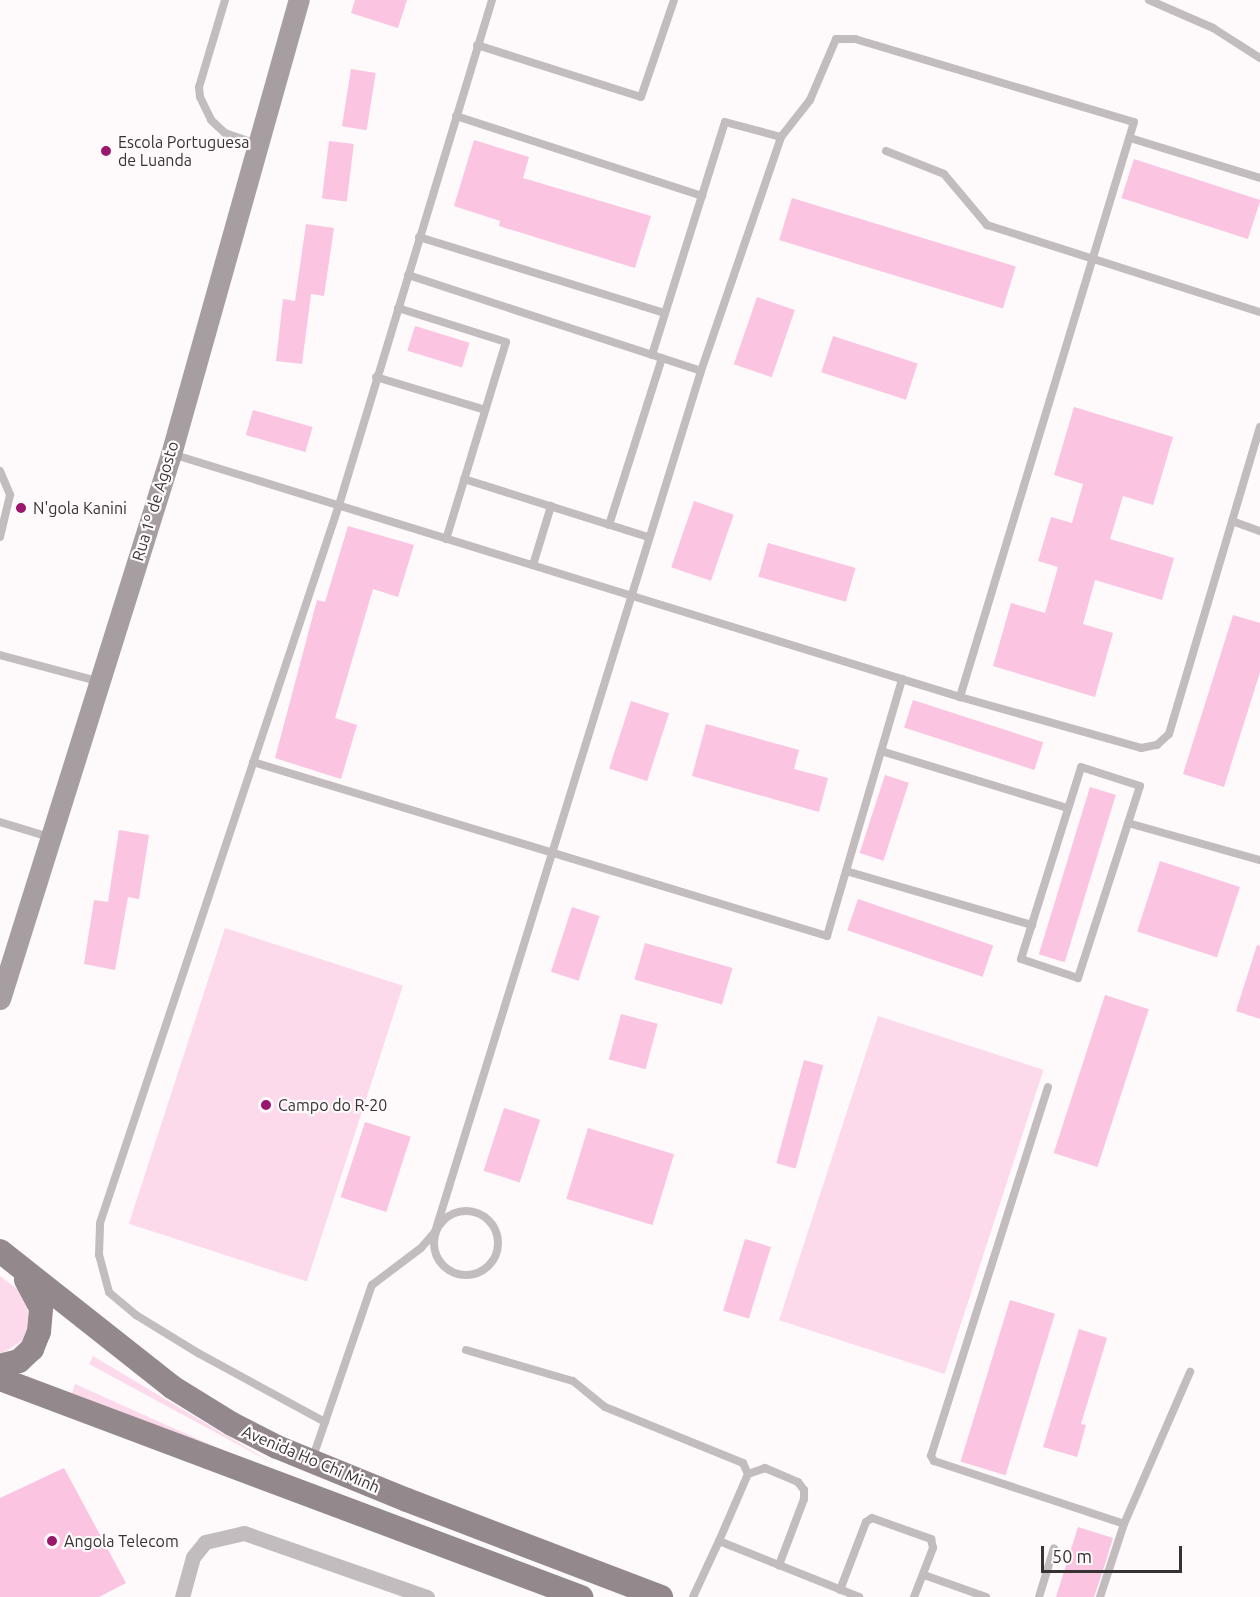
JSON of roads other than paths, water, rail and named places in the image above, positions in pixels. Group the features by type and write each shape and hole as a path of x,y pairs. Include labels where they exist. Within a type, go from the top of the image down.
{"main road":[{"name":"Rua 1º de Agosto","path":"0,999 171,454 299,0"},
{"path":"0,1366 18,1361 32,1348 42,1318 35,1292 2,1250"},
{"name":"Avenida Ho Chi Minh","path":"2,1250 172,1387 265,1441 407,1500 661,1597"},
{"name":"Avenida Ho Chi Minh","path":"0,1379 581,1597"}],"street":[{"path":"182,1597 193,1557 205,1542 244,1533 427,1597"}],"lane":[{"path":"225,0 199,87 200,97 211,120 225,133 258,144"},
{"path":"325,1422 256,1387 136,1315 109,1292 99,1255 100,1223 339,505 492,0"},
{"path":"477,45 641,97 674,0"},
{"path":"1149,0 1213,27 1260,58"},
{"path":"312,1459 372,1285 421,1248 435,1232 440,1223 457,1212 477,1213 493,1226 497,1235 495,1256 481,1272 470,1276 449,1271 435,1254 435,1232 701,371 781,137 810,100 836,39 855,39 1134,122 960,697"},
{"path":"456,116 702,196"},
{"path":"652,355 725,122 781,137"},
{"path":"1130,138 1260,178"},
{"path":"886,151 944,174 987,225 1094,257 1260,312"},
{"path":"419,237 665,313"},
{"path":"408,275 701,371"},
{"path":"398,308 506,342 446,539"},
{"path":"609,525 662,358"},
{"path":"376,377 485,410"},
{"path":"171,454 1121,745 1157,745 1169,734 1260,427"},
{"path":"0,471 10,495 0,537"},
{"path":"464,479 648,537"},
{"path":"533,565 551,506"},
{"path":"1232,521 1260,531"},
{"path":"0,656 98,681"},
{"path":"253,762 827,936 902,679"},
{"path":"881,751 1068,808"},
{"path":"1081,767 1140,786 1128,823 1078,978 1021,959 1081,767"},
{"path":"0,822 49,837"},
{"path":"1128,823 1260,860"},
{"path":"846,871 1032,925"},
{"path":"1047,1087 931,1454 934,1461 1124,1524"},
{"path":"466,1350 573,1381 605,1407 744,1463 748,1474 693,1597"},
{"path":"1100,1597 1124,1524 1190,1372"},
{"path":"748,1474 765,1468 798,1482 804,1490 779,1565"},
{"path":"840,1590 867,1522 872,1518 931,1539 933,1548 914,1597"},
{"path":"719,1541 859,1597"},
{"path":"1039,1597 1054,1548"},
{"path":"924,1575 986,1597"}],"place":[{"name":"Escola Portuguesa de Luanda","path":"106,151"},
{"name":"N'gola Kanini","path":"21,508"},
{"name":"Campo do R-20","path":"266,1105"},
{"name":"Angola Telecom","path":"52,1541"}]}
